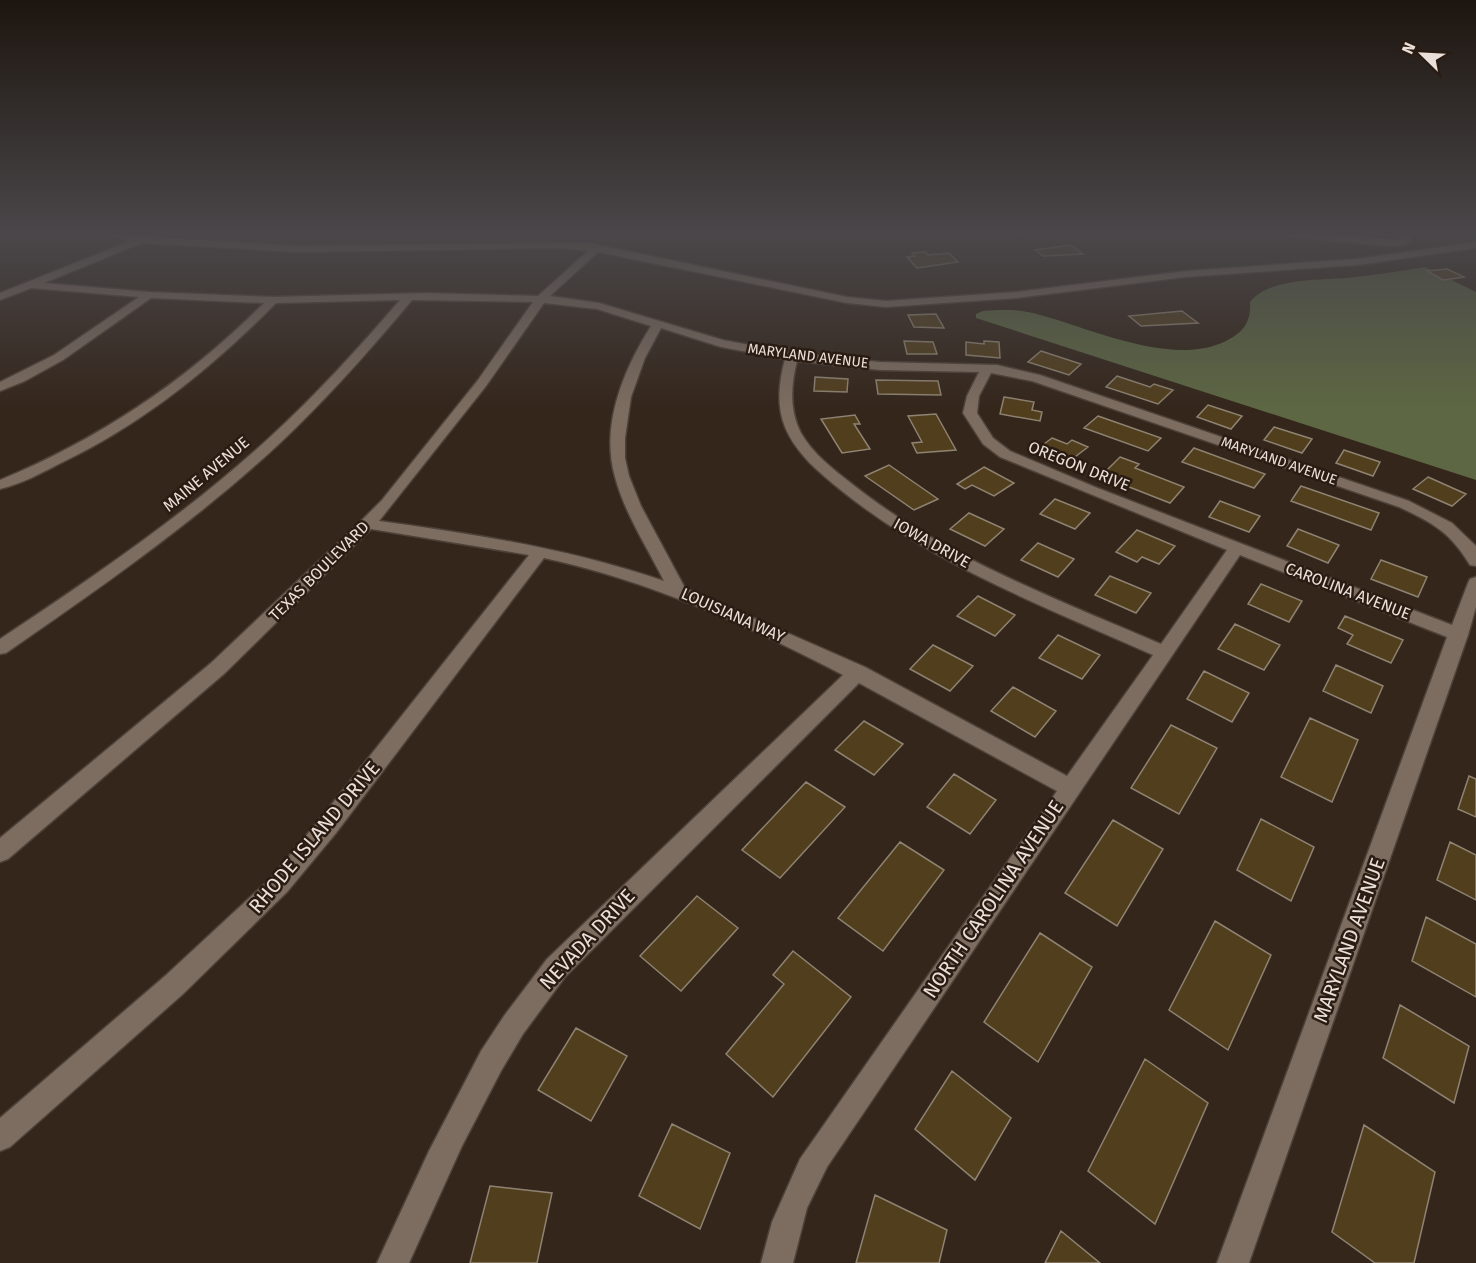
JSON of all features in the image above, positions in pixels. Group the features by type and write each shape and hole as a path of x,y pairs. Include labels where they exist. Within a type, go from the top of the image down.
{"street":[{"name":"MARYLAND AVENUE","path":"125,293 273,300 408,297 541,299 586,303 722,343 792,357 887,366 1008,371 1036,378 1404,504 1435,519 1450,530 1472,551 1476,561"},
{"name":"TEXAS BOULEVARD","path":"0,852 218,668 367,524 387,503 482,383 541,299 548,293"},
{"path":"812,293 847,300 886,304 1033,293"},
{"path":"0,387 29,375 66,353 149,295"},
{"name":"MAINE AVENUE","path":"0,648 63,606 165,531 274,440 332,385 408,297"},
{"path":"0,485 87,446 141,414 216,356 273,300"},
{"path":"658,324 634,369 620,418 617,446 621,476 678,591"},
{"name":"IOWA DRIVE","path":"792,357 785,392 791,425 812,455 849,491 906,531 956,558 1163,652"},
{"name":"OREGON DRIVE","path":"987,369 973,396 970,413 988,441 1005,454 1076,485 1236,548"},
{"name":"LOUISIANA WAY","path":"367,524 489,541 625,573 678,591 858,672 1070,788"},
{"name":"NORTH CAROLINA AVENUE","path":"777,1263 796,1196 817,1157 1236,548"},
{"name":"CAROLINA AVENUE","path":"1236,548 1459,635"},
{"name":"RHODE ISLAND DRIVE","path":"0,1137 174,985 279,885 328,826 540,552"},
{"name":"MARYLAND AVENUE","path":"1233,1263 1476,584"},
{"name":"NEVADA DRIVE","path":"393,1263 457,1125 491,1060 523,1011 556,968 858,672"}],"green space":[{"path":"1476,293 1476,480 976,318 976,314 983,311 1021,311 1130,342 1156,348 1181,350 1204,348 1226,341 1237,334 1248,321 1250,302 1259,294"}],"building":[{"path":"1182,311 1198,323 1141,326 1129,316"},
{"path":"936,314 944,328 914,327 908,315"},
{"path":"904,341 933,342 937,354 907,354"},
{"path":"984,341 999,342 1000,358 966,355 966,342 984,344"},
{"path":"1041,351 1081,364 1069,375 1028,362"},
{"path":"1117,376 1150,387 1154,384 1173,390 1158,404 1106,387"},
{"path":"815,377 848,379 847,392 814,391"},
{"path":"876,380 938,381 941,395 878,394"},
{"path":"1004,397 1034,402 1032,410 1042,412 1040,421 1000,414"},
{"path":"1208,405 1242,416 1231,429 1197,417"},
{"path":"936,414 956,450 917,453 912,443 922,442 908,416"},
{"path":"855,415 860,424 854,424 870,449 842,453 821,419"},
{"path":"1098,416 1161,438 1148,451 1084,428"},
{"path":"1274,427 1312,439 1302,453 1264,440"},
{"path":"1052,438 1067,444 1072,440 1088,447 1067,463 1036,450"},
{"path":"1194,448 1265,474 1254,488 1182,462"},
{"path":"1344,450 1380,462 1373,476 1336,463"},
{"path":"1120,457 1139,464 1135,468 1184,487 1170,503 1101,476"},
{"path":"889,465 938,499 914,510 865,476"},
{"path":"984,467 1014,483 994,496 972,485 965,489 957,484"},
{"path":"1428,477 1466,494 1452,506 1413,489"},
{"path":"1301,486 1379,513 1371,530 1291,501"},
{"path":"1055,499 1090,513 1075,529 1040,514"},
{"path":"1220,501 1260,516 1249,532 1209,517"},
{"path":"969,513 1004,529 985,546 950,529"},
{"path":"1298,529 1339,545 1328,563 1287,546"},
{"path":"1137,530 1175,546 1159,564 1142,557 1137,562 1116,552"},
{"path":"1038,543 1074,559 1058,577 1021,560"},
{"path":"1381,560 1427,577 1418,597 1371,579"},
{"path":"1110,576 1151,593 1136,613 1095,595"},
{"path":"1261,584 1302,601 1289,622 1248,604"},
{"path":"978,596 1015,615 995,636 957,616"},
{"path":"1345,616 1403,640 1391,663 1347,644 1353,635 1338,628"},
{"path":"1235,624 1280,645 1264,670 1218,649"},
{"path":"1058,635 1100,655 1082,679 1039,658"},
{"path":"933,645 973,666 950,691 910,669"},
{"path":"1336,665 1383,686 1371,713 1323,691"},
{"path":"1204,671 1249,693 1232,722 1187,699"},
{"path":"1013,687 1056,711 1035,737 991,711"},
{"path":"1310,718 1358,740 1332,802 1281,777"},
{"path":"864,721 903,744 874,775 835,750"},
{"path":"1171,725 1217,748 1179,814 1131,788"},
{"path":"954,774 996,800 970,834 927,807"},
{"path":"1469,776 1476,779 1476,817 1458,809"},
{"path":"806,782 845,807 780,878 742,850"},
{"path":"1261,819 1314,847 1291,901 1237,870"},
{"path":"1113,820 1163,849 1117,926 1065,893"},
{"path":"900,842 944,870 883,951 838,918"},
{"path":"1450,842 1476,855 1476,900 1437,880"},
{"path":"697,896 738,928 681,991 640,956"},
{"path":"1426,917 1476,944 1476,997 1412,961"},
{"path":"1215,921 1271,955 1228,1050 1169,1010"},
{"path":"1040,933 1092,967 1038,1062 984,1022"},
{"path":"793,951 851,997 773,1097 726,1054 784,984 773,975"},
{"path":"1400,1005 1469,1046 1454,1103 1383,1058"},
{"path":"576,1028 627,1056 591,1121 538,1090"},
{"path":"1145,1059 1208,1103 1155,1224 1088,1171"},
{"path":"952,1071 1011,1118 975,1180 915,1129"},
{"path":"672,1124 730,1153 700,1229 639,1196"},
{"path":"1364,1125 1435,1172 1414,1263 1375,1263 1332,1232"},
{"path":"490,1186 552,1193 537,1263 470,1263"},
{"path":"875,1195 947,1230 939,1263 856,1263"},
{"path":"1061,1231 1100,1263 1045,1263"}]}
